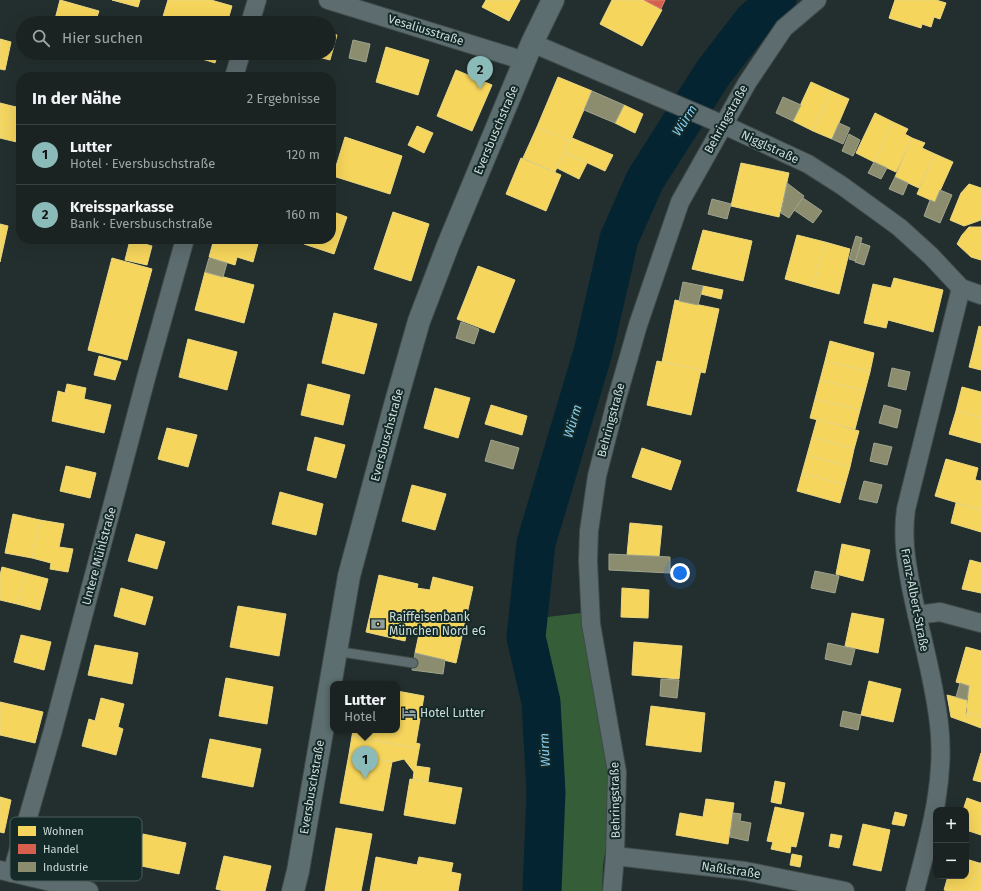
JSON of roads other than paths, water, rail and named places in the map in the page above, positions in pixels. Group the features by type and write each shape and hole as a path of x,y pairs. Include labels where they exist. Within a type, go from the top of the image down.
{"main road":[{"name":"Eversbuschstraße","path":"331,681 351,569 394,405 419,322 448,245 528,52 553,0"},
{"name":"Eversbuschstraße","path":"293,891 298,871 330,686"}],"street":[{"path":"252,16 257,0"},
{"name":"Vesaliusstraße","path":"328,0 528,52"},
{"name":"Behringstraße","path":"612,891 615,856 617,772 591,624 588,561 589,531 597,476 638,325 680,202 716,122 747,83 784,28 817,0"},
{"name":"Nigglstraße","path":"528,52 657,96 808,164 841,185 899,227 961,288 981,295"},
{"path":"235,72 239,60"},
{"name":"Untere Mühlstraße","path":"24,817 53,730 146,378 184,244"},
{"name":"Franz-Albert-Straße","path":"915,891 937,800 941,750 939,724 934,696 904,547 906,509 961,288"},
{"path":"917,615 940,612 981,623"},
{"name":"Naßlstraße","path":"615,856 745,871 845,891"},
{"name":"Untere Mühlstraße","path":"6,872 10,860"},
{"path":"45,881 89,891"}],"lane":[{"path":"336,651 413,663"}],"waterway":[{"name":"Würm","path":"542,891 546,792 541,702 526,637 536,543 593,352 619,239 645,180 713,73 753,21 777,0"}],"place":[{"name":"Kreissparkasse","path":"480,89"},
{"name":"Raiffeisenbank München Nord eG","path":"378,624"},
{"name":"Hotel Lutter","path":"409,713"},
{"name":"Lutter","path":"365,779"}]}
